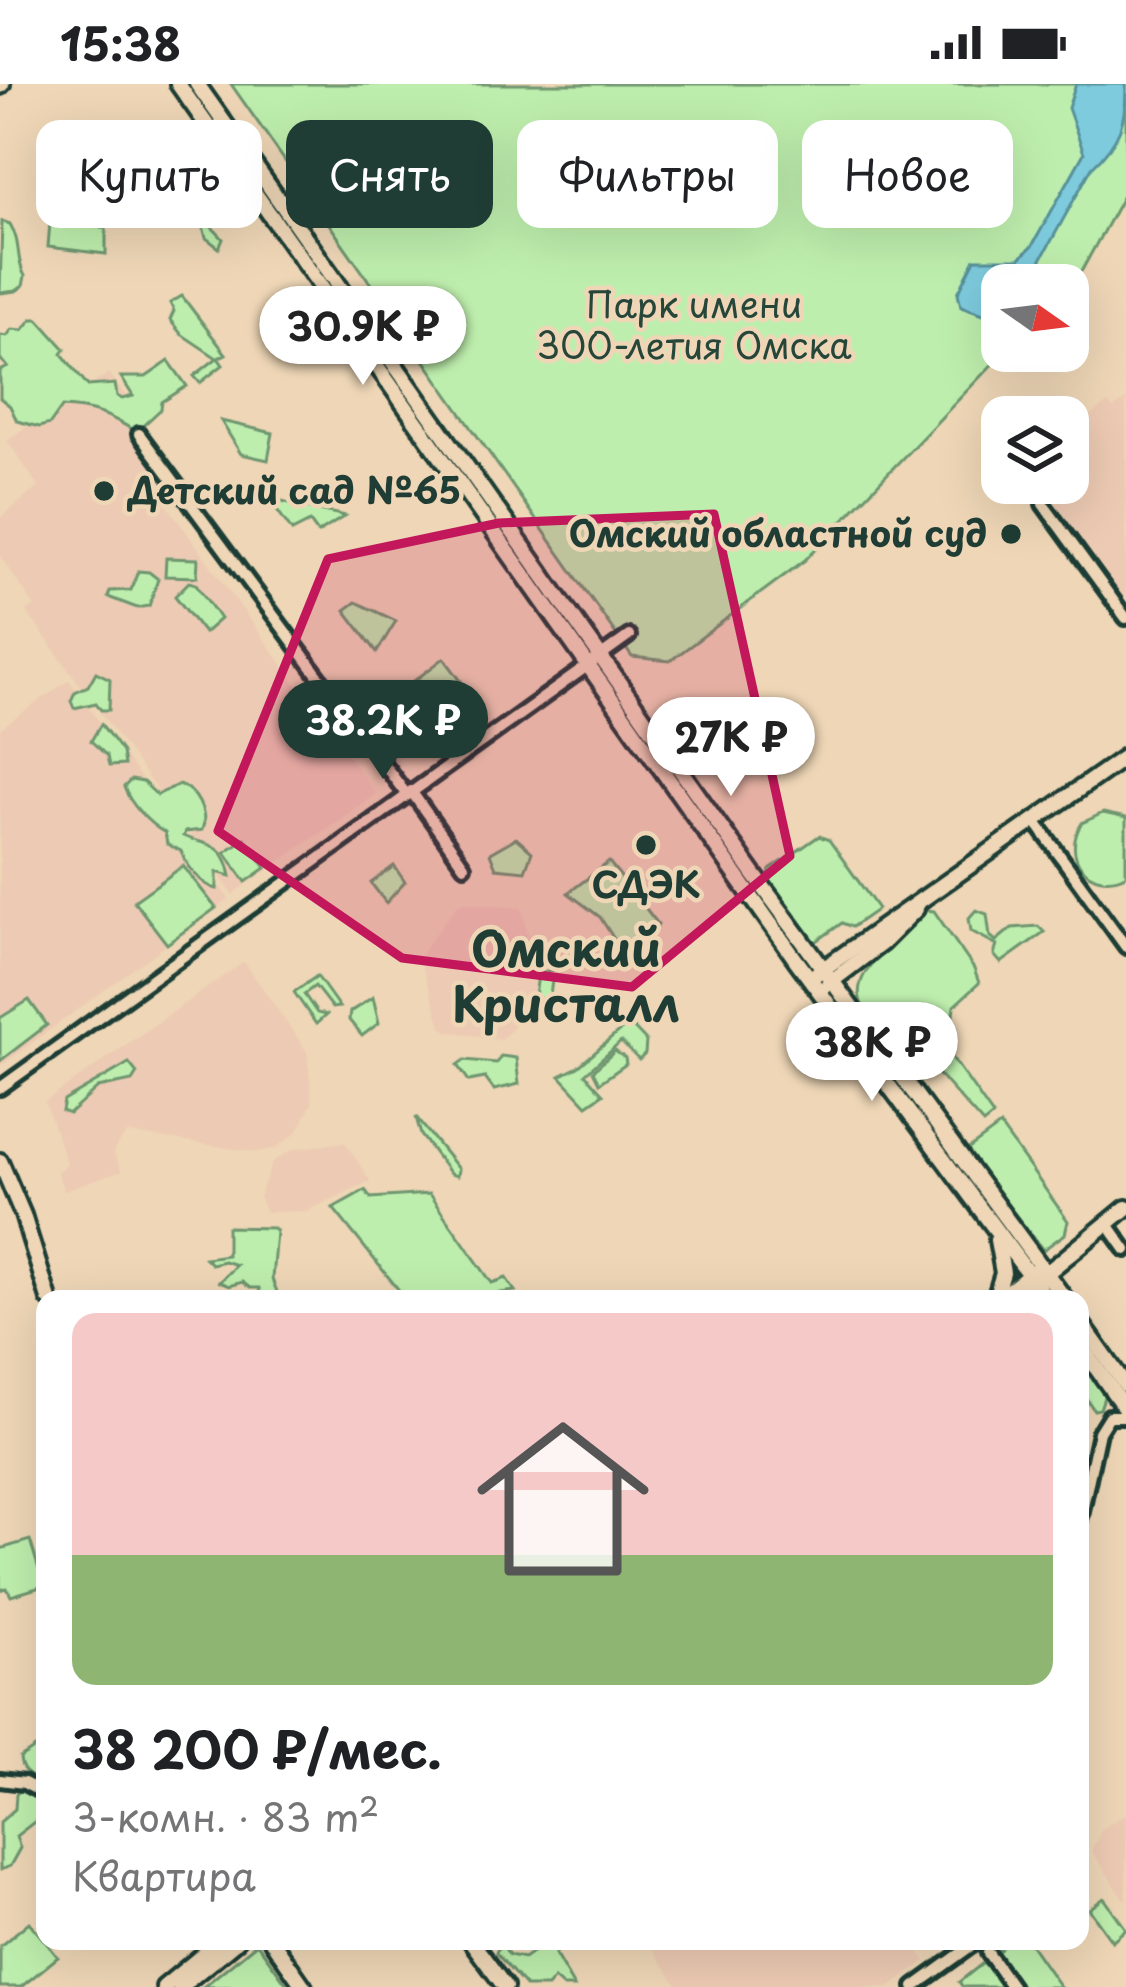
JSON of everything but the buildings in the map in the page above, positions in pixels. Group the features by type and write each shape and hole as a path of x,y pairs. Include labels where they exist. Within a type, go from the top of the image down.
{"main road":[{"path":"178,84 988,1219 1055,1290"},
{"path":"196,84 594,661"},
{"path":"821,980 927,896 1126,756"},
{"path":"862,1022 852,994 855,974 864,958 927,896"},
{"path":"821,980 864,958"},
{"path":"821,980 862,1022 1038,1275 1044,1290"},
{"path":"0,1161 9,1200 45,1290"},
{"path":"1012,1290 1126,1208"},
{"path":"988,1219 1003,1256 999,1290"},
{"path":"1024,1290 1038,1275"},
{"path":"1089,1336 1119,1387 1126,1413"},
{"path":"1089,1355 1119,1387"},
{"path":"164,1987 197,1950"},
{"path":"180,1987 225,1950"},
{"path":"278,1950 304,1987"},
{"path":"478,1950 505,1987"}],"street":[{"path":"139,434 464,866"},
{"path":"1042,504 1126,618"},
{"path":"0,1088 628,636"},
{"path":"1035,821 1126,947"},
{"path":"1106,1223 1126,1250"},
{"path":"1089,1478 1099,1432 1119,1387"},
{"path":"1108,1416 1126,1413"},
{"path":"0,1780 36,1789"},
{"path":"914,1987 965,1950"},
{"path":"988,1953 1012,1987"}],"highlighted area":[{"path":"714,514 790,856 632,987 402,958 218,831 328,559 499,523"}],"shaded area":[{"path":"109,373 146,425 133,435 177,495 166,504 376,794 233,894 27,612 35,606 0,556 0,518 39,487 7,440"},
{"path":"1126,400 1126,603 1057,504 1089,504 1089,417 1108,403 1113,409"},
{"path":"69,680 229,899 0,1066 0,729"},
{"path":"457,905 522,907 532,950 541,952 535,997 526,997 510,1031 500,1039 442,1027 420,962 422,952"},
{"path":"244,962 307,1052 312,1103 297,1132 276,1148 256,1152 127,1133 113,1151 121,1171 64,1191 57,1172 67,1164 45,1102"},
{"path":"345,1142 370,1181 306,1211 266,1212 259,1197 273,1162 294,1149"},
{"path":"1126,1814 1126,1901 1091,1851 1102,1829"},
{"path":"652,1950 917,1950 926,1961 890,1987 679,1987"}],"green space":[{"name":"Парк имени 300-летия Омска","path":"231,84 1126,84 1126,190 1085,264 981,264 981,372 985,372 805,560 670,661 632,657 332,228 493,228 493,120 286,120 286,163 262,128 262,120 256,120"},
{"path":"2,221 14,231 25,276 16,291 0,293"},
{"path":"50,228 106,228 106,254 48,247"},
{"path":"204,228 212,228 223,239 219,248 206,238"},
{"path":"182,296 226,354 218,358 223,365 200,383 194,376 217,358 181,334 170,320 174,311 170,303"},
{"path":"38,319 65,349 62,354 88,386 115,384 117,396 133,396 121,377 146,377 169,361 187,386 162,402 161,409 136,432 100,414 73,408 62,407 50,424 39,427 17,421 0,398 0,371 8,367 0,359 0,335 23,330"},
{"path":"221,421 273,433 268,460 241,454"},
{"path":"269,498 345,516 318,533 310,522 292,531"},
{"path":"166,558 198,559 197,577 165,576"},
{"path":"138,571 158,579 149,606 137,608 108,597 110,591 131,590"},
{"path":"189,582 196,584 220,619 204,633 175,596"},
{"path":"356,602 396,621 377,652 345,610"},
{"path":"444,658 461,681 426,708 417,696 411,701 402,690"},
{"path":"96,672 110,679 109,710 101,710 96,703 74,708 75,692 88,686"},
{"path":"101,724 122,752 124,765 109,766 107,756 91,741"},
{"path":"131,780 143,782 157,795 179,784 195,796 204,816 202,830 183,836 213,846 224,856 231,876 217,872 217,889 200,879 181,851 167,844 165,833 135,807 124,787"},
{"path":"1103,813 1126,818 1126,875 1113,879 1090,875 1076,858 1074,847 1082,823"},
{"path":"819,836 829,840 878,909 852,927 842,923 810,946 767,886 770,870"},
{"path":"245,838 266,868 246,882 225,852"},
{"path":"516,838 532,852 525,871 496,868 490,853"},
{"path":"609,862 658,924 650,938 626,958 600,917 568,893"},
{"path":"183,866 216,908 167,944 134,901"},
{"path":"394,866 405,882 386,903 371,883"},
{"path":"924,910 934,911 979,983 954,1006 949,1051 899,1056 862,1005 861,981"},
{"path":"976,910 987,914 990,936 996,941 1012,928 1038,926 1044,932 1001,963 994,955 997,945 971,931 969,918"},
{"path":"541,952 556,952 554,970 540,973 552,981 549,1002 535,997"},
{"path":"317,976 339,1007 332,1008 315,986 304,994 317,1013 326,1015 316,1024 294,992"},
{"path":"828,989 1029,1258 1026,1260"},
{"path":"373,997 379,1023 362,1036 349,1020 350,1012"},
{"path":"29,1000 47,1025 0,1061 0,1018"},
{"path":"629,1023 646,1041 645,1054 639,1060 621,1042 585,1074 603,1094 587,1105 560,1076 578,1067"},
{"path":"615,1051 626,1064 599,1083 593,1071"},
{"path":"501,1056 516,1058 519,1084 494,1090 485,1078 469,1081 458,1065 465,1060 496,1063"},
{"path":"951,1056 993,1116 983,1124 925,1059"},
{"path":"129,1063 137,1073 132,1081 98,1088 69,1114 62,1111 64,1101"},
{"path":"416,1117 458,1169 457,1176 450,1174 421,1135"},
{"path":"1000,1126 1068,1221 1065,1234 1043,1250 966,1151"},
{"path":"365,1190 371,1198 429,1194 492,1283 506,1278 514,1290 399,1290 333,1208"},
{"path":"227,1227 273,1228 272,1279 276,1290 219,1282 236,1265 211,1264 205,1258 227,1255"},
{"path":"1089,1374 1105,1394 1100,1409 1094,1410 1089,1402"},
{"path":"30,1540 36,1588 11,1596 7,1588 0,1590 0,1549"},
{"path":"36,1747 36,1779 23,1768 20,1758"},
{"path":"22,1789 36,1796 36,1821 16,1836 20,1848 10,1866 0,1870 0,1822 15,1809 16,1794"},
{"path":"1104,1898 1126,1929 1112,1941 1089,1909"},
{"path":"29,1922 36,1930 36,1950 52,1950 58,1957 21,1987 0,1987 0,1946"},
{"path":"248,1950 262,1950 288,1986 203,1987"},
{"path":"506,1950 524,1958 535,1950 559,1950 555,1954 574,1987 563,1987 554,1979 547,1987 526,1987 496,1953"},
{"path":"1000,1950 1034,1950 1060,1987 963,1987 959,1982"}],"water":[{"path":"1076,84 1126,84 1123,120 1115,139 1092,167 1039,264 981,264 981,313 961,306 958,293 975,259 1019,259 1032,246 1084,153 1068,108"}],"place":[{"name":"Детский сад №65","path":"104,491"},
{"name":"Омский областной суд","path":"1011,534"},
{"name":"СДЭК","path":"646,845"}],"district":[{"name":"Омский Кристалл","path":"566,978"}]}
